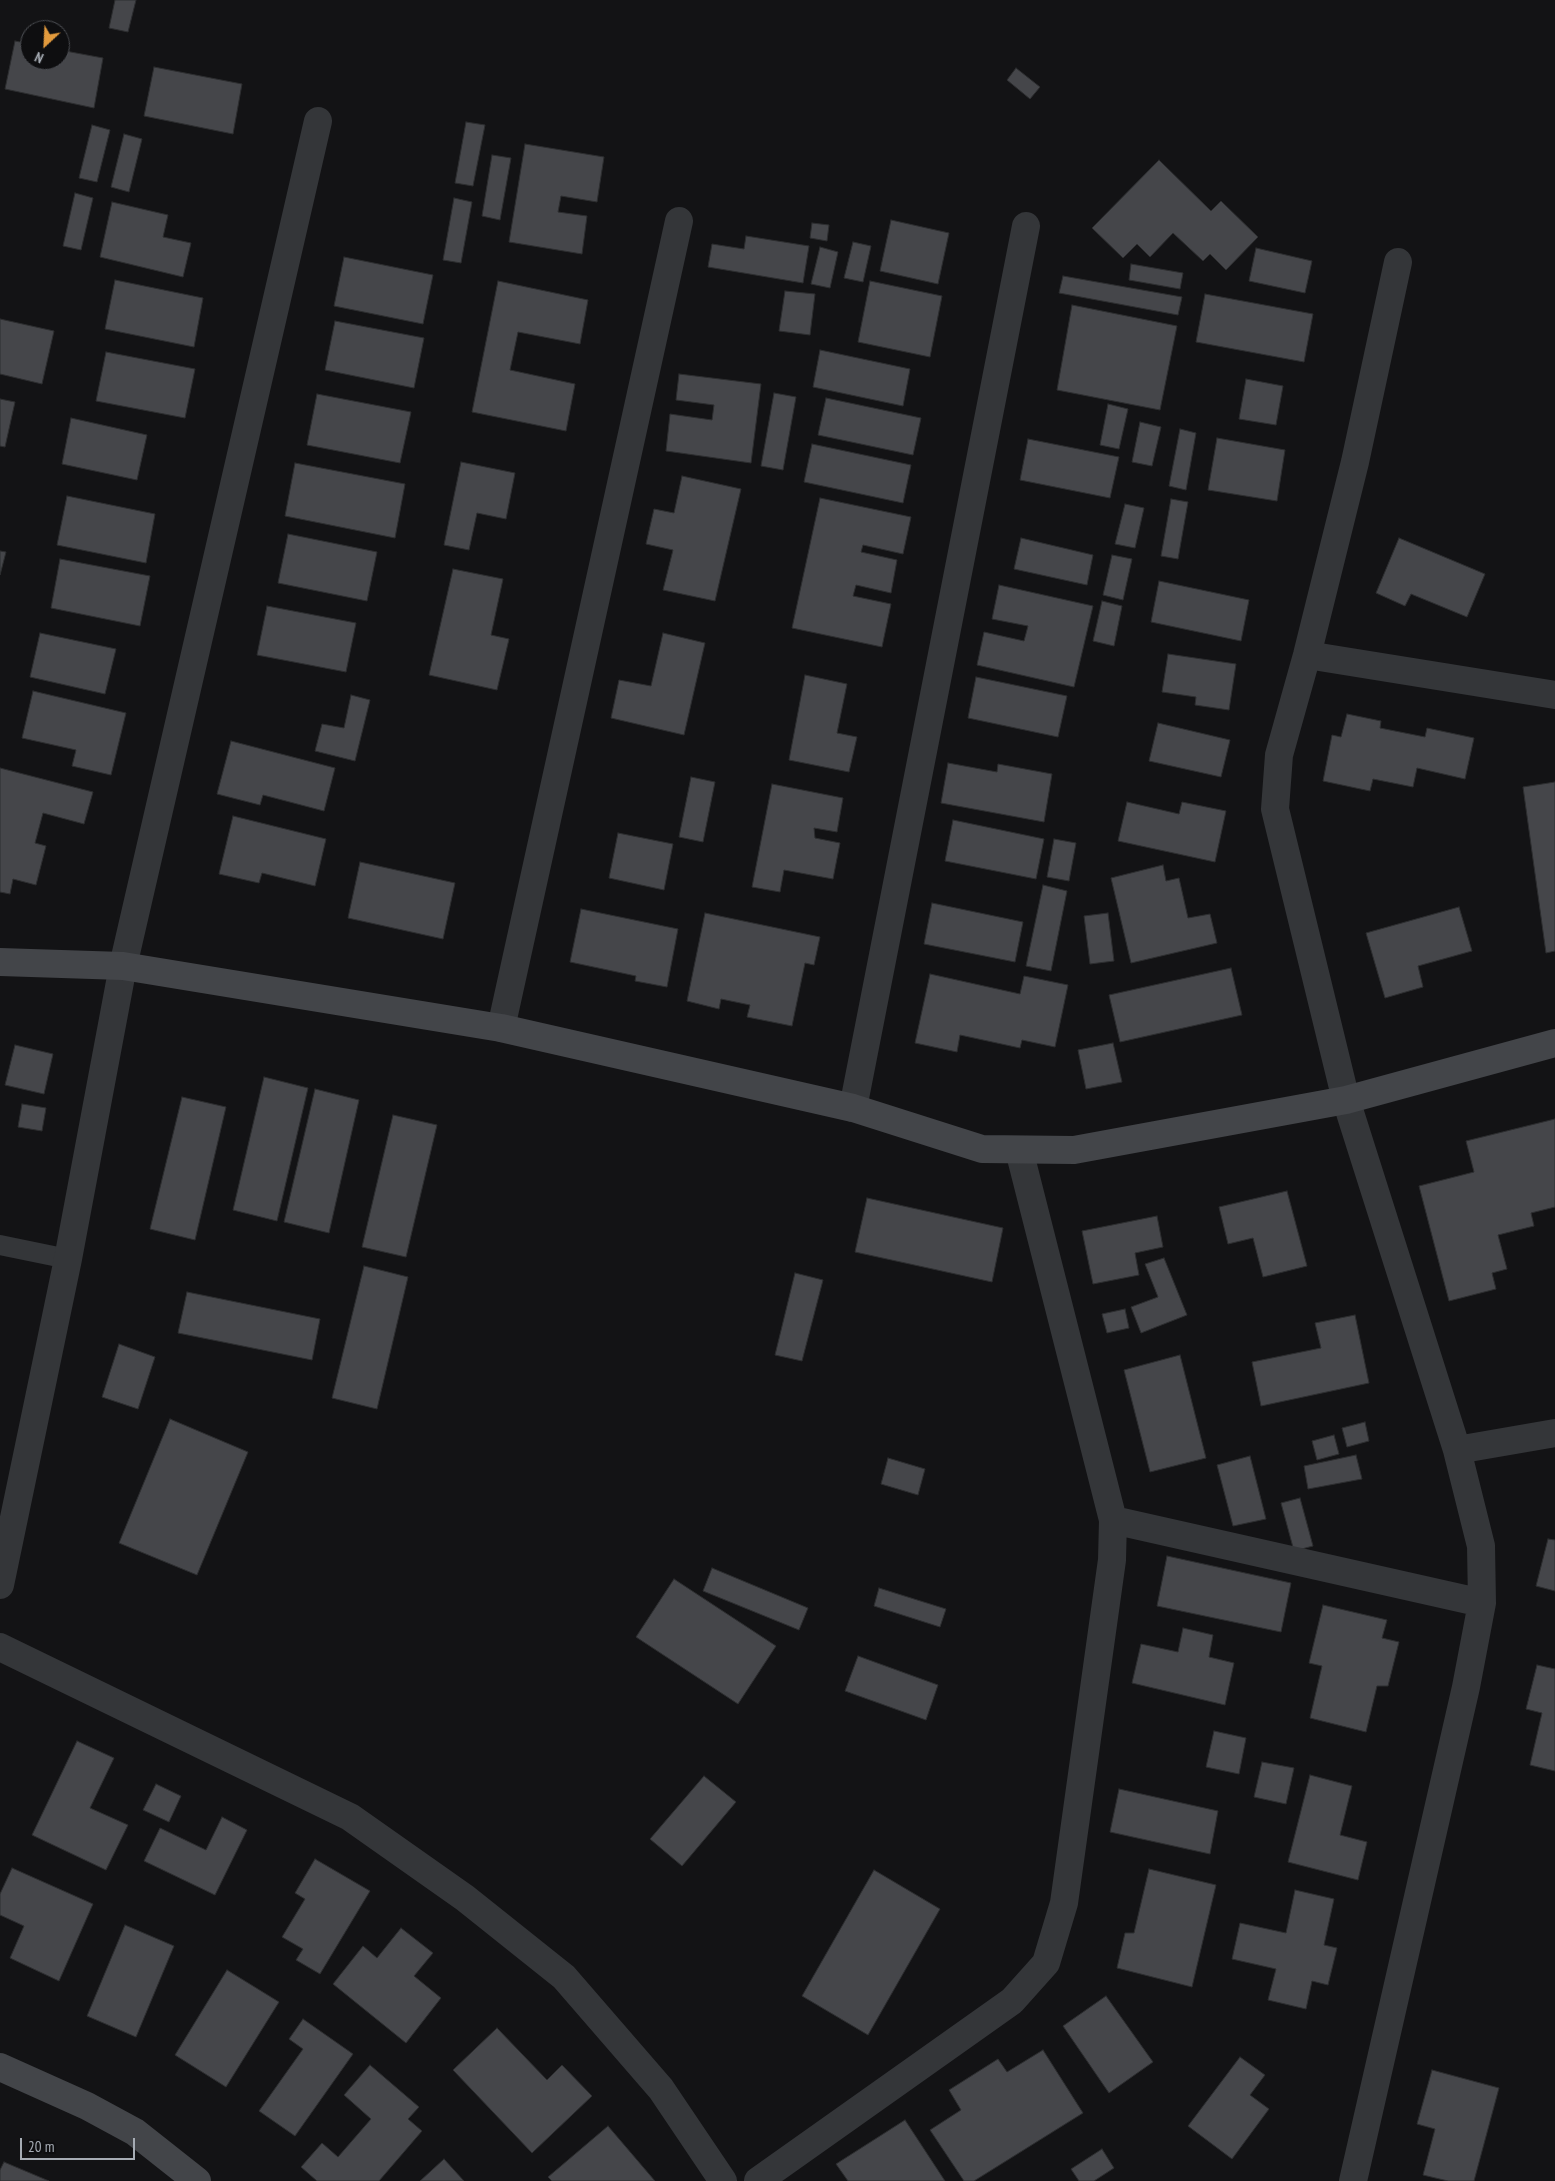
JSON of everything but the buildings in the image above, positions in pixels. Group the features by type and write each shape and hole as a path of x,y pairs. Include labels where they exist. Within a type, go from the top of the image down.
{"street":[{"path":"0,1585 68,1259 123,966 318,121"},
{"path":"502,1028 679,221"},
{"path":"854,1108 1026,226"},
{"path":"1353,2181 1464,1697 1482,1603 1481,1546 1457,1450 1346,1100 1275,810 1279,755 1307,655 1354,462 1398,262"},
{"path":"1307,655 1555,695"},
{"path":"0,962 123,966 502,1028 854,1108 982,1149 1074,1150 1346,1100 1555,1043"},
{"path":"758,2181 1012,2001 1046,1963 1064,1903 1112,1560 1113,1520 1019,1150"},
{"path":"1457,1450 1555,1433"},
{"path":"1113,1520 1482,1603"},
{"path":"0,1647 350,1817 465,1898 564,1977 661,2089 723,2181"},
{"path":"0,2067 87,2106 135,2132 197,2181"}],"lane":[{"path":"0,1246 68,1259"}]}
